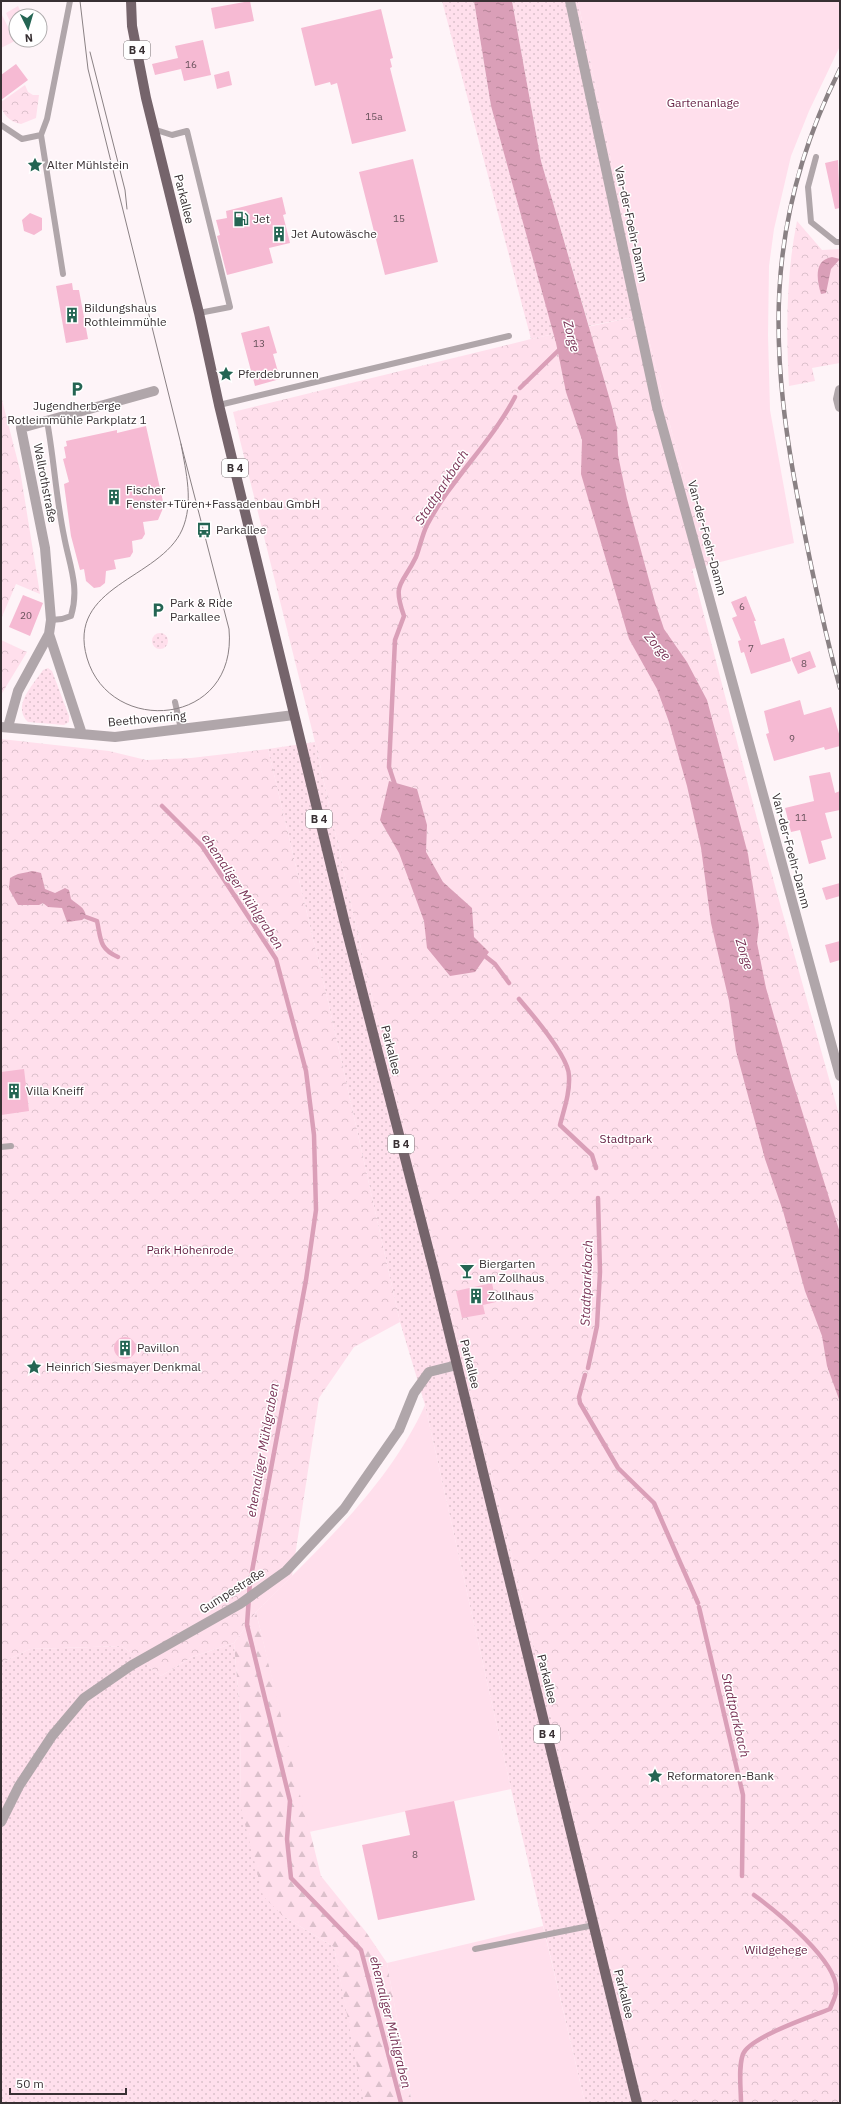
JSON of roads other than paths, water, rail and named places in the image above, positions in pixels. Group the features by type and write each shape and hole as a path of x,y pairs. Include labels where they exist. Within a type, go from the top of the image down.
{"main road":[{"name":"Parkallee","path":"131,1 132,26 153,129 199,313 219,405 345,924 457,1365 637,2103"}],"street":[{"name":"Van-der-Foehr-Damm","path":"570,1 657,407 840,1076"},
{"path":"840,390 838,399 840,407"},
{"name":"Wallrothstraße","path":"5,727 18,691 49,634 51,620 45,548 21,428 154,391"},
{"name":"Wallrothstraße","path":"49,634 82,734"},
{"name":"Beethovenring","path":"5,727 115,737 294,715"},
{"name":"Gumpestraße","path":"1,1822 20,1786 52,1736 84,1698 132,1665 256,1594 286,1571 344,1509 399,1430 414,1393 429,1372 457,1365"}],"lane":[{"path":"63,274 41,136 47,119 70,1"},
{"path":"2,127 22,139 41,136"},
{"path":"153,129 172,135 187,131 193,154 230,307 199,313"},
{"path":"816,157 808,187 811,222 836,242 840,242"},
{"path":"219,405 509,336"},
{"path":"47,421 64,537 71,560 76,600 71,616 51,620"},
{"name":"Beethovenring","path":"175,702 181,730"},
{"path":"1,1147 12,1146"},
{"path":"475,1949 594,1925"}],"water":[{"name":"Zorge","path":"474,1 512,1 541,161 612,407 617,428 618,455 627,499 655,602 664,629 687,662 707,700 748,854 759,926 757,943 766,988 792,1079 840,1233 840,1402 827,1366 822,1336 805,1291 783,1211 765,1159 736,1051 729,1001 711,923 701,848 687,786 669,722 657,689 629,639 581,474 582,440 566,392 556,343 491,106"},
{"path":"832,257 840,259 831,269 826,293 821,294 818,283 819,267 822,262"},
{"path":"389,781 417,789 427,825 426,852 443,882 472,908 474,937 489,952 475,972 450,976 427,948 424,921 399,853 380,820"},
{"path":"33,871 41,873 45,889 55,893 65,888 69,890 71,899 84,910 86,917 82,920 67,922 62,908 48,907 43,903 39,905 18,905 9,889 10,878 18,874"}],"waterway":[{"name":"Stadtparkbach","path":"520,388 562,347"},
{"name":"Stadtparkbach","path":"396,788 389,767 395,640 404,616 400,605 400,585 416,557 425,529 437,508 494,430 515,397"},
{"name":"ehemaliger Mühlgraben","path":"162,806 202,846 276,959 306,1071 314,1135 316,1210 306,1280 250,1582 247,1625 290,1801 287,1839 291,1878 361,1950 401,2103"},
{"path":"86,917 97,921 100,938 104,947 107,951 118,957"},
{"name":"Stadtparkbach","path":"481,953 495,964 509,983"},
{"name":"Stadtparkbach","path":"519,999 549,1036 563,1058 569,1076 569,1089 560,1125 592,1155 596,1168"},
{"name":"Stadtparkbach","path":"588,1368 597,1326 600,1272 598,1198"},
{"name":"Stadtparkbach","path":"585,1375 579,1397 580,1403 618,1468 654,1503 698,1603"},
{"name":"Stadtparkbach","path":"699,1607 743,1795 742,1876"},
{"name":"Stadtparkbach","path":"741,2103 741,2060 748,2047 769,2034 830,2009 835,1998 836,1991 835,1979 828,1966 818,1953 791,1925 754,1895"}],"tram line":[{"path":"80,1 88,69 181,444 188,487 188,509 186,520 182,530 171,547 155,561 118,585 102,599 90,615 84,634 87,658 100,683 120,701 144,709 170,710 194,702 214,686 226,662 229,629 181,444"},
{"path":"90,52 125,190 127,209"}],"railway":[{"path":"840,69 815,126 797,182 785,236 779,291 779,346 783,402 791,460 815,584 840,688"}],"place":[{"name":"Alter Mühlstein","path":"35,165"},
{"name":"Jet","path":"241,219"},
{"name":"Jet Autowäsche","path":"279,234"},
{"name":"Bildungshaus Rothleimmühle","path":"72,315"},
{"name":"Pferdebrunnen","path":"226,374"},
{"name":"Jugendherberge Rotleimmühle Parkplatz 1","path":"77,389"},
{"name":"Fischer Fenster+Türen+Fassadenbau GmbH","path":"114,497"},
{"name":"Parkallee","path":"204,530"},
{"name":"Park & Ride Parkallee","path":"158,610"},
{"name":"Villa Kneiff","path":"14,1091"},
{"name":"Biergarten am Zollhaus","path":"467,1271"},
{"name":"Zollhaus","path":"476,1296"},
{"name":"Pavillon","path":"125,1348"},
{"name":"Heinrich Siesmayer Denkmal","path":"34,1367"},
{"name":"Reformatoren-Bank","path":"655,1776"}],"park label":[{"name":"Gartenanlage","path":"703,103"},
{"name":"Stadtpark","path":"626,1139"},
{"name":"Park Hohenrode","path":"190,1250"},
{"name":"Wildgehege","path":"776,1950"}]}
